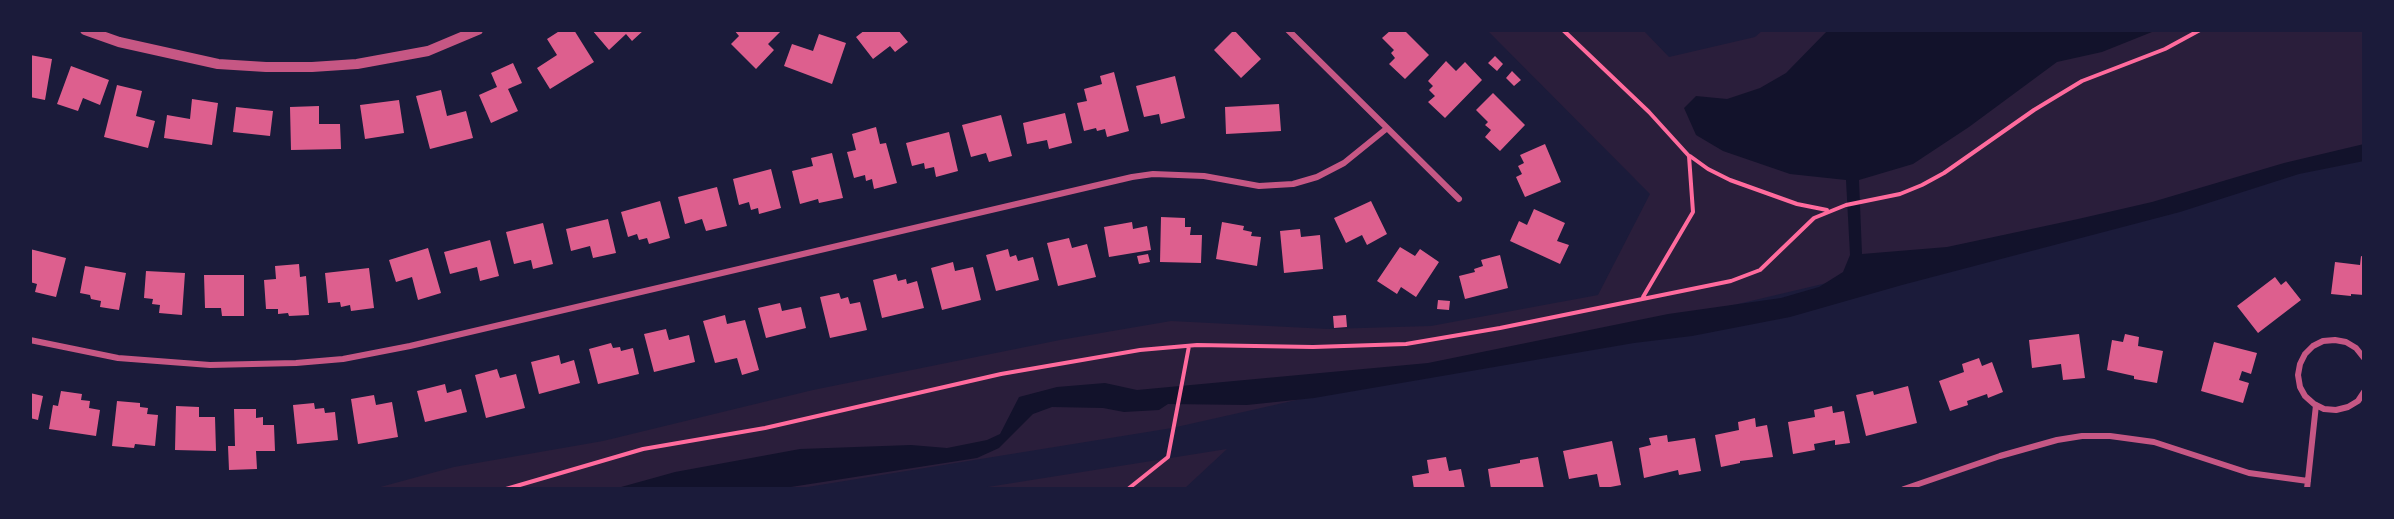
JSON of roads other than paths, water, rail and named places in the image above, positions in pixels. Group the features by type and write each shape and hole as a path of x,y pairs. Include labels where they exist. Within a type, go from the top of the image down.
{"street":[{"path":"85,30 119,42 219,64 266,67 357,64 428,51 478,30"},
{"path":"1288,30 1459,199"},
{"path":"30,340 118,358 210,365 296,363 343,359 410,346 1132,177 1153,174 1204,176 1259,186 1293,184 1317,177 1344,163 1386,129"},
{"path":"2364,358 2356,348 2346,342 2323,341 2313,346 2305,354 2298,375 2300,387 2305,396 2324,409 2336,410 2348,407 2358,401 2364,392"},
{"path":"2307,489 2316,405"},
{"path":"1904,489 2000,456 2082,436 2110,436 2154,442 2249,473 2308,481"}]}
